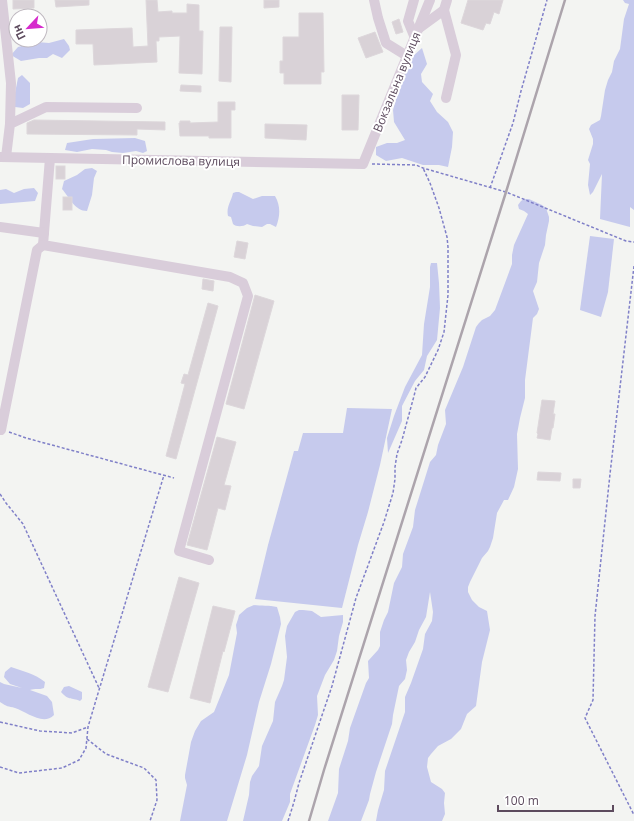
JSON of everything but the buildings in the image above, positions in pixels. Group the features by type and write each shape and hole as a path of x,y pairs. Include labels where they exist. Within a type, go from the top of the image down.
{"street":[{"path":"2,0 10,83 10,124 3,157"},
{"path":"374,0 386,43 407,56"},
{"path":"414,0 408,21 416,34 444,10"},
{"name":"Вокзальна вулиця","path":"363,164 430,0"},
{"path":"446,98 456,55 444,10 447,0"},
{"path":"10,124 46,107 137,108"},
{"name":"Промислова вулиця","path":"3,157 363,164"},
{"path":"44,245 50,158"},
{"path":"0,227 44,233"},
{"path":"1,430 37,250 44,245 230,277 243,283 248,296 179,551 209,560"}],"path":[{"path":"490,188 513,124 521,90 547,0"},
{"path":"363,164 416,165 506,192 634,242"},
{"path":"288,821 332,686 356,598 393,494 397,454 416,388 425,377 438,350 444,332 448,295 447,237 430,183 422,168"},
{"path":"634,266 595,616 593,700 585,718 634,815"},
{"path":"1,430 174,478"},
{"path":"0,767 19,773 62,768 79,760 86,748 88,727 164,475"},
{"path":"0,494 23,524 100,688"},
{"path":"0,722 40,731 72,733 88,727"},
{"path":"87,738 106,754 144,768 156,780 157,800 150,821"}],"shaded area":[{"path":"623,0 634,0 634,210 630,207 630,227 600,219 602,174 590,195 588,185 590,164 588,160 593,144 593,139 589,129 591,125 600,120 605,90 612,72 614,61 620,49 624,19 629,4 625,3"},
{"path":"64,39 70,50 62,58 53,54 47,58 21,61 11,55 17,48 48,48 49,43"},
{"path":"422,48 427,64 421,74 422,82 433,94 430,101 437,112 448,122 453,132 448,167 439,165 423,165 402,158 386,161 376,155 376,147 387,143 397,143 405,140 394,122 393,110 403,75 412,57"},
{"path":"22,75 30,83 30,104 23,108 15,107 14,98 18,78"},
{"path":"135,138 145,141 147,151 143,153 136,151 123,153 92,149 77,152 65,150 67,143 93,139"},
{"path":"92,168 97,171 94,178 92,195 87,211 79,209 62,189 64,181 77,175 85,169"},
{"path":"34,188 38,193 35,201 0,204 0,190 6,189 14,193 24,189"},
{"path":"236,192 253,199 262,196 275,196 279,212 276,227 270,224 262,227 247,224 244,226 234,225 231,217 228,216 228,210 233,193"},
{"path":"524,199 529,199 542,205 546,208 549,217 545,245 539,263 537,282 533,291 539,309 533,318 525,380 525,398 517,434 518,469 514,487 508,500 504,500 497,513 490,547 482,558 468,587 468,592 472,600 479,607 487,611 490,630 482,662 476,706 467,714 461,729 451,739 438,746 428,758 427,767 431,782 442,789 445,793 445,814 442,821 376,821 384,790 385,771 405,712 405,697 423,649 425,634 432,621 433,612 430,592 426,617 406,660 407,670 405,679 399,686 392,724 376,772 369,800 361,821 328,821 338,793 339,769 348,741 350,728 369,678 368,661 380,646 380,632 388,612 394,583 402,567 403,554 413,527 415,510 430,462 436,455 446,424 445,410 463,367 476,327 482,320 490,316 495,310 512,264 514,245 528,214 519,209 518,205"},
{"path":"590,236 614,239 608,292 601,317 580,310"},
{"path":"431,263 437,263 439,283 440,308 437,340 427,356 424,370 415,381 402,406 402,421 388,453 387,438 394,416 405,387 422,355 424,324 430,287"},
{"path":"347,408 392,409 380,465 342,608 255,599 294,451 298,451 303,433 343,433"},
{"path":"254,605 277,607 281,624 271,664 259,702 247,755 227,821 180,821 187,785 185,775 191,742 201,721 214,712 229,675 237,633 236,625 239,615 247,608"},
{"path":"299,610 312,611 321,617 343,615 337,651 334,660 325,675 317,696 318,715 290,794 290,802 282,821 243,821 249,795 250,782 259,766 262,746 273,721 275,702 284,680 287,657 285,636 287,626 295,612"},
{"path":"11,667 24,671 45,682 44,688 30,690 47,696 52,702 54,715 50,718 40,719 15,708 6,706 0,702 0,682 22,688 10,684 4,677 5,672"},
{"path":"69,686 82,692 82,699 80,701 68,698 61,692 64,687"}],"railway":[{"path":"309,821 565,0"}]}
